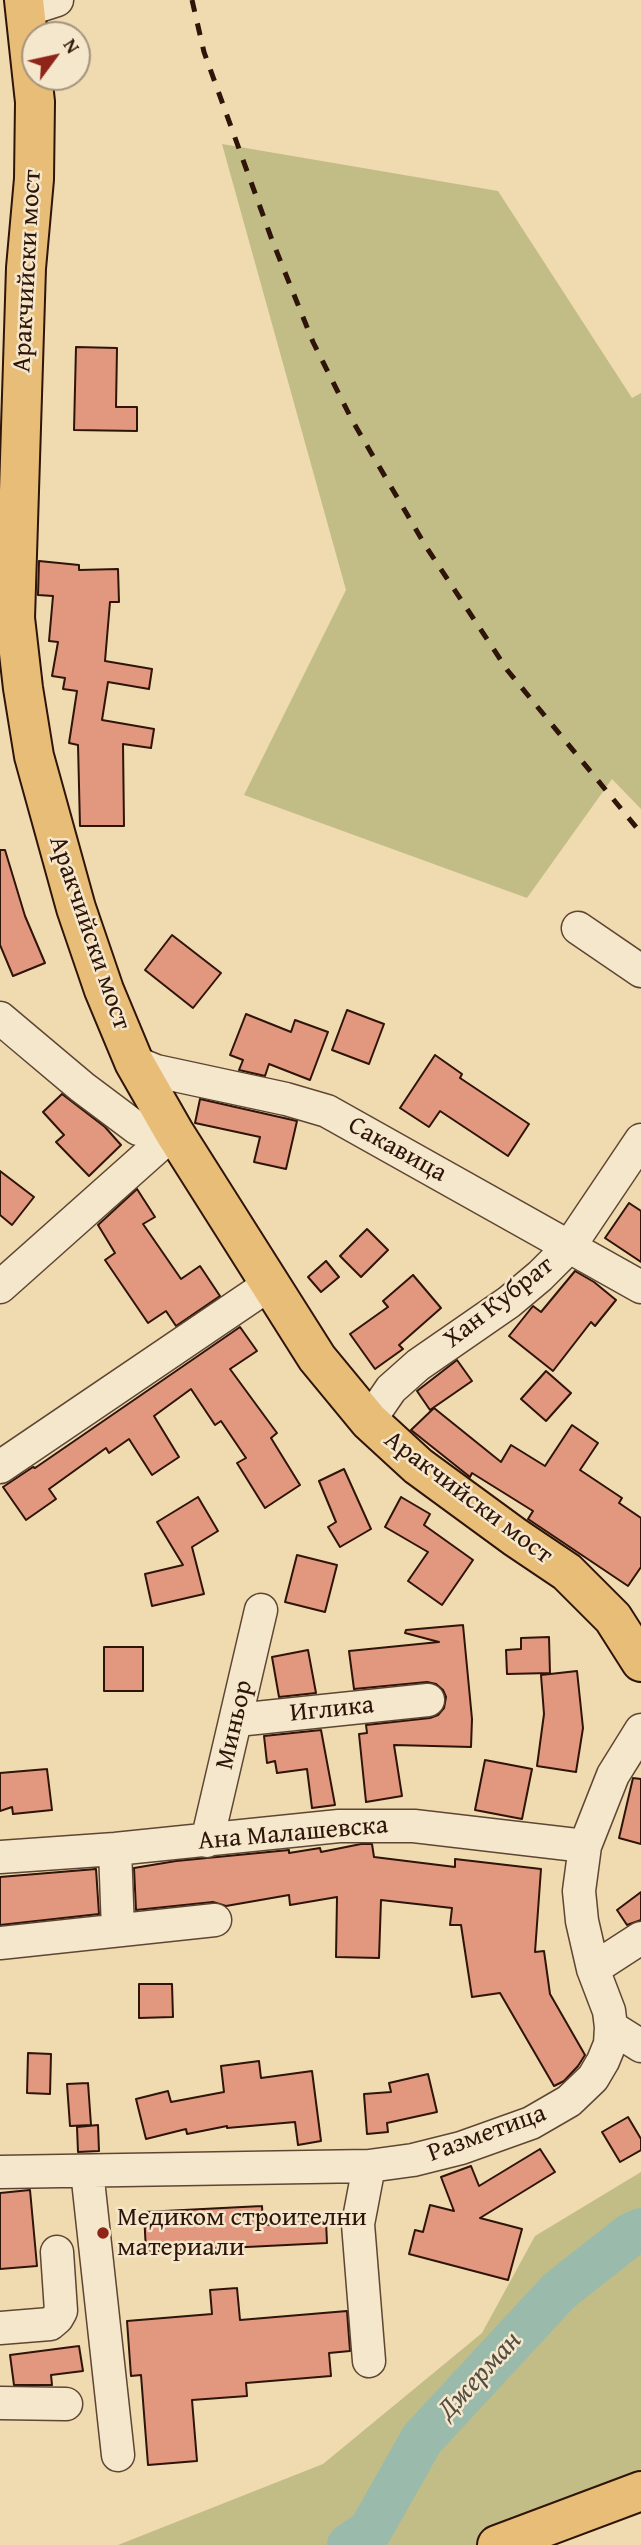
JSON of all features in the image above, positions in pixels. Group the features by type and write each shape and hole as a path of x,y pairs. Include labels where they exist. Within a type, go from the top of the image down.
{"main road":[{"name":"Аракчийски мост","path":"36,3 34,179 26,268 15,618 34,756 54,832 104,990 134,1062 174,1132 317,1357 369,1421 418,1466 566,1572 612,1618 641,1662"},
{"path":"497,2545 641,2491"}],"street":[{"path":"578,929 641,971"},
{"path":"0,1018 82,1087 138,1129 174,1132"},
{"name":"Сакавица","path":"134,1062 156,1071 286,1098 327,1111 641,1287"},
{"path":"0,1287 174,1132"},
{"name":"Хан Кубрат","path":"369,1421 391,1389 418,1365 509,1303 569,1247 641,1140"},
{"path":"0,1467 270,1284"},
{"name":"Миньор","path":"207,1841 261,1610"},
{"name":"Иглика","path":"237,1720 428,1700"},
{"name":"Разметица","path":"0,2172 369,2166 413,2160 461,2148 531,2123 569,2101 593,2078 610,2044 609,2011 593,1969 582,1921 579,1891 585,1846 613,1775 641,1730"},
{"name":"Ана Малашевска","path":"0,1857 207,1841 339,1826 414,1826 585,1846"},
{"path":"115,1849 118,1930"},
{"path":"0,1943 215,1920"},
{"path":"593,1969 641,1938"},
{"path":"611,2027 641,2046"},
{"path":"369,2166 358,2224 369,2361"},
{"path":"87,2171 118,2455"},
{"path":"0,2328 50,2324 57,2319 61,2311 57,2252"},
{"path":"0,2403 66,2404"}],"shaded area":[{"path":"222,144 498,191 632,398 641,393 641,809 612,779 527,898 244,795 346,590"},
{"path":"641,2172 641,2491 498,2545 118,2545 323,2464 482,2333 535,2236"}],"building":[{"path":"76,347 117,348 116,407 137,407 137,431 74,430"},
{"path":"39,561 79,565 79,570 118,569 119,602 110,602 105,661 152,669 149,689 108,682 102,720 154,729 151,748 123,744 124,826 80,826 78,745 69,743 77,691 63,689 65,678 52,676 58,642 49,641 53,596 38,595"},
{"path":"0,850 5,850 25,916 45,963 13,976 0,945"},
{"path":"172,935 221,973 193,1008 145,970"},
{"path":"347,1010 384,1024 369,1064 332,1050"},
{"path":"246,1014 291,1032 295,1020 328,1032 310,1080 269,1064 265,1076 239,1070 243,1060 230,1055"},
{"path":"435,1055 462,1074 460,1078 529,1124 508,1156 440,1111 429,1127 400,1108"},
{"path":"62,1094 105,1127 121,1145 89,1176 56,1142 64,1135 43,1112"},
{"path":"200,1099 297,1121 286,1169 254,1162 260,1137 195,1123"},
{"path":"0,1171 34,1197 12,1225 0,1215"},
{"path":"137,1189 155,1217 143,1224 181,1279 200,1266 220,1296 176,1326 166,1311 148,1323 105,1260 115,1253 98,1225"},
{"path":"629,1203 641,1211 641,1262 605,1238"},
{"path":"367,1229 388,1250 361,1277 340,1256"},
{"path":"326,1261 339,1277 321,1292 308,1277"},
{"path":"575,1271 616,1300 595,1326 591,1322 553,1371 509,1336 533,1306 541,1312"},
{"path":"413,1275 441,1308 399,1345 403,1349 375,1369 350,1334 388,1307 383,1301"},
{"path":"240,1327 257,1351 230,1369 277,1433 271,1438 300,1485 265,1508 237,1463 246,1458 221,1421 215,1425 191,1389 154,1416 179,1457 152,1475 129,1439 109,1453 106,1448 49,1489 56,1499 26,1520 3,1487 35,1468"},
{"path":"457,1360 472,1381 430,1410 417,1391"},
{"path":"546,1371 571,1393 546,1421 521,1399"},
{"path":"434,1408 501,1462 511,1445 545,1466 572,1425 598,1443 580,1470 622,1498 619,1503 641,1518 641,1567 628,1586 528,1519 533,1511 472,1473 470,1477 411,1430"},
{"path":"344,1469 371,1529 340,1547 328,1527 336,1522 319,1481"},
{"path":"198,1497 218,1531 192,1547 204,1594 152,1606 145,1574 183,1565 157,1522"},
{"path":"401,1497 430,1514 424,1525 473,1560 442,1605 408,1581 428,1552 385,1527"},
{"path":"297,1555 337,1565 325,1612 285,1602"},
{"path":"463,1625 472,1719 471,1747 394,1745 402,1796 366,1802 359,1734 367,1733 366,1725 438,1715 444,1708 446,1697 436,1684 427,1682 354,1689 349,1651 439,1642 405,1633 406,1630"},
{"path":"549,1637 550,1673 507,1674 506,1650 521,1649 521,1638"},
{"path":"104,1647 143,1647 143,1691 104,1691"},
{"path":"308,1650 316,1693 279,1697 272,1657"},
{"path":"577,1671 583,1728 576,1772 537,1766 544,1714 541,1675"},
{"path":"321,1730 335,1805 312,1808 307,1769 277,1773 275,1761 267,1763 264,1736"},
{"path":"485,1760 532,1769 522,1819 475,1810"},
{"path":"47,1769 52,1810 13,1814 12,1807 0,1811 0,1773"},
{"path":"633,1778 641,1779 641,1844 619,1838"},
{"path":"372,1844 374,1857 455,1867 455,1859 541,1869 535,1952 544,1951 550,1994 585,2055 564,2081 554,2086 500,1993 472,1997 461,1925 450,1925 452,1908 381,1900 379,1958 336,1957 337,1897 290,1905 289,1895 226,1906 213,1902 136,1910 134,1868 176,1861 289,1850 289,1853 320,1848 321,1852"},
{"path":"96,1869 99,1914 0,1925 0,1877"},
{"path":"641,1892 641,1920 627,1925 617,1910"},
{"path":"139,1984 172,1984 173,2017 139,2018"},
{"path":"28,2053 51,2054 50,2094 27,2093"},
{"path":"259,2061 261,2078 312,2071 321,2141 298,2145 295,2122 227,2126 187,2134 186,2129 146,2139 136,2099 168,2091 171,2102 224,2092 221,2066"},
{"path":"428,2074 437,2112 387,2123 388,2132 367,2134 364,2094 391,2092 389,2083"},
{"path":"88,2083 91,2125 70,2126 67,2084"},
{"path":"628,2117 641,2139 641,2150 620,2162 602,2132"},
{"path":"98,2125 99,2151 78,2152 77,2127"},
{"path":"540,2149 555,2172 480,2218 522,2229 508,2280 409,2254 415,2230 423,2232 430,2205 454,2211 441,2177 471,2166 479,2186"},
{"path":"30,2190 37,2266 0,2269 0,2193"},
{"path":"262,2206 263,2225 326,2221 327,2243 146,2252 144,2212"},
{"path":"237,2288 240,2320 347,2311 350,2351 329,2353 331,2376 246,2383 247,2396 192,2400 197,2461 148,2465 141,2375 131,2376 127,2321 212,2314 210,2290"},
{"path":"79,2346 83,2371 51,2375 52,2385 14,2385 10,2355"}],"waterway":[{"name":"Джерман","path":"349,2545 370,2531 422,2439 559,2291 630,2235 641,2230"}],"railway":[{"path":"192,0 204,52 272,240 313,342 352,420 425,545 508,671 641,833"}],"place":[{"name":"Медиком строителни материали","path":"103,2233"}]}
